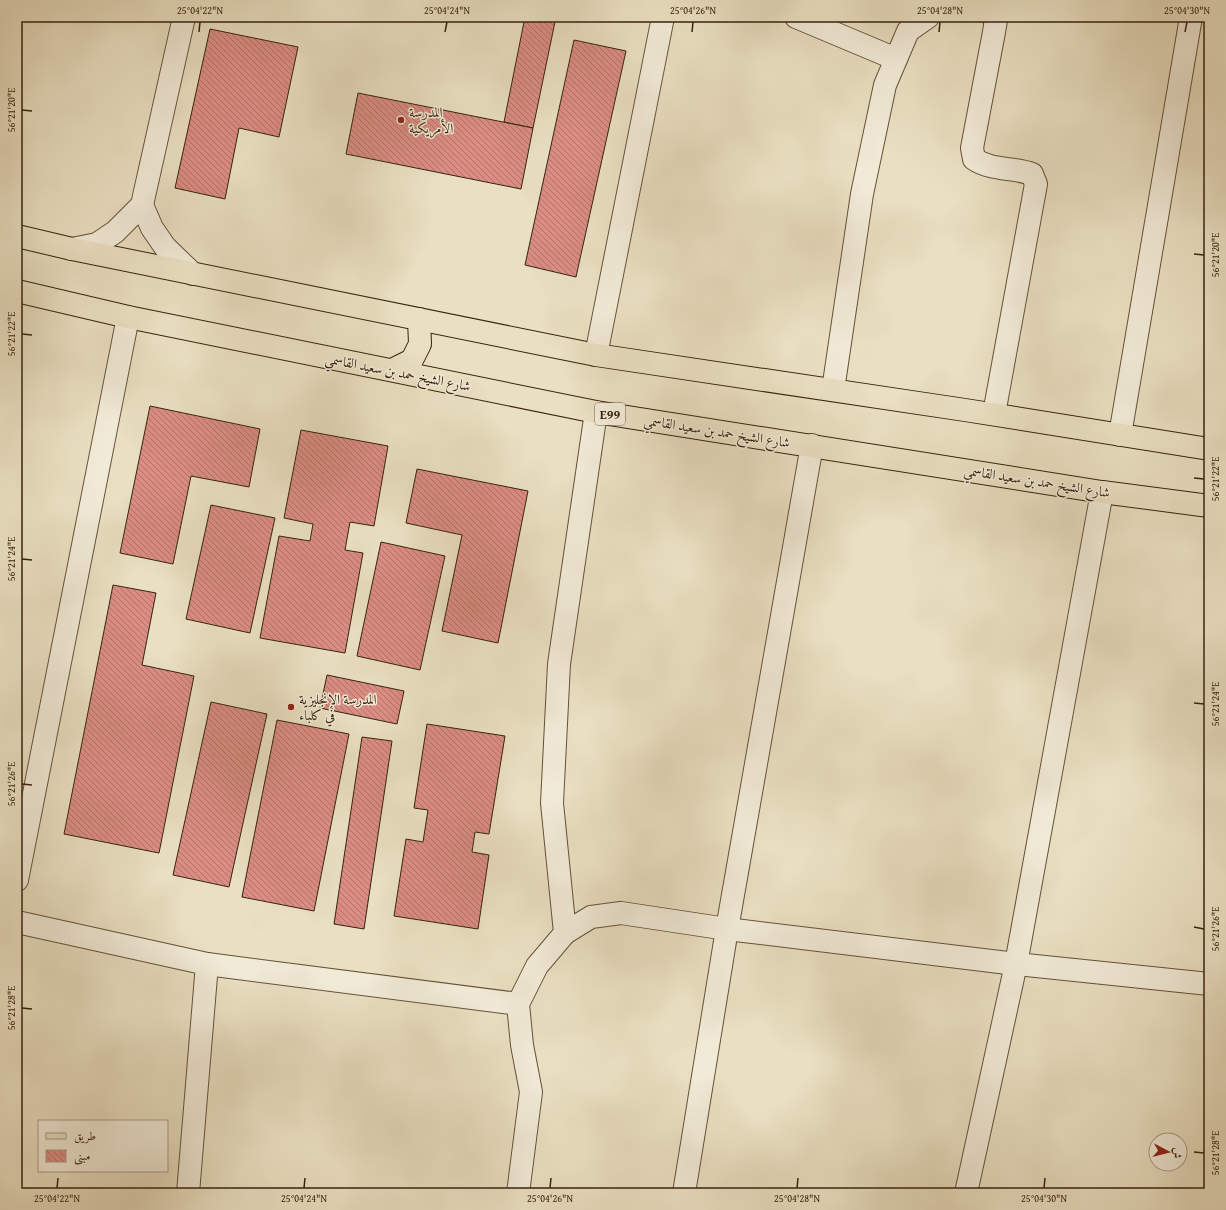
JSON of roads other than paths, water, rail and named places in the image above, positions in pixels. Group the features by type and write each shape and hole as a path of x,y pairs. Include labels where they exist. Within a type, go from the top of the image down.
{"main road":[{"path":"17,236 193,274 596,355 994,414 1209,449"},
{"name":"شارع الشيخ حمد بن سعيد القاسمي","path":"17,292 128,317 596,412 1102,492 1209,506"},
{"path":"392,370 412,360 420,344 419,319"}],"street":[{"path":"72,249 97,244 115,232 142,205 184,17"},
{"path":"596,355 663,17"},
{"path":"796,17 896,59"},
{"path":"833,390 862,194 886,85 908,31 928,17"},
{"path":"994,17 996,20 994,32 972,148 974,159 987,166 1026,171 1032,174 1036,184 994,414"},
{"path":"1120,435 1191,17"},
{"path":"142,205 152,228 164,247 193,274"},
{"path":"17,880 128,317"},
{"path":"565,933 552,803 559,664 596,412"},
{"path":"684,1193 727,930 812,445"},
{"path":"966,1193 1016,964 1102,492"},
{"path":"518,1193 530,1092 522,1045 518,1004 537,966 565,933 591,917 621,913 727,930 1016,964 1209,984"},
{"path":"17,922 208,964 518,1004"},
{"path":"188,1193 208,964"}],"place":[{"name":"المدرسة الأمريكية","path":"401,120"},
{"name":"المدرسة الإنجليزية في كلباء","path":"291,707"}]}
